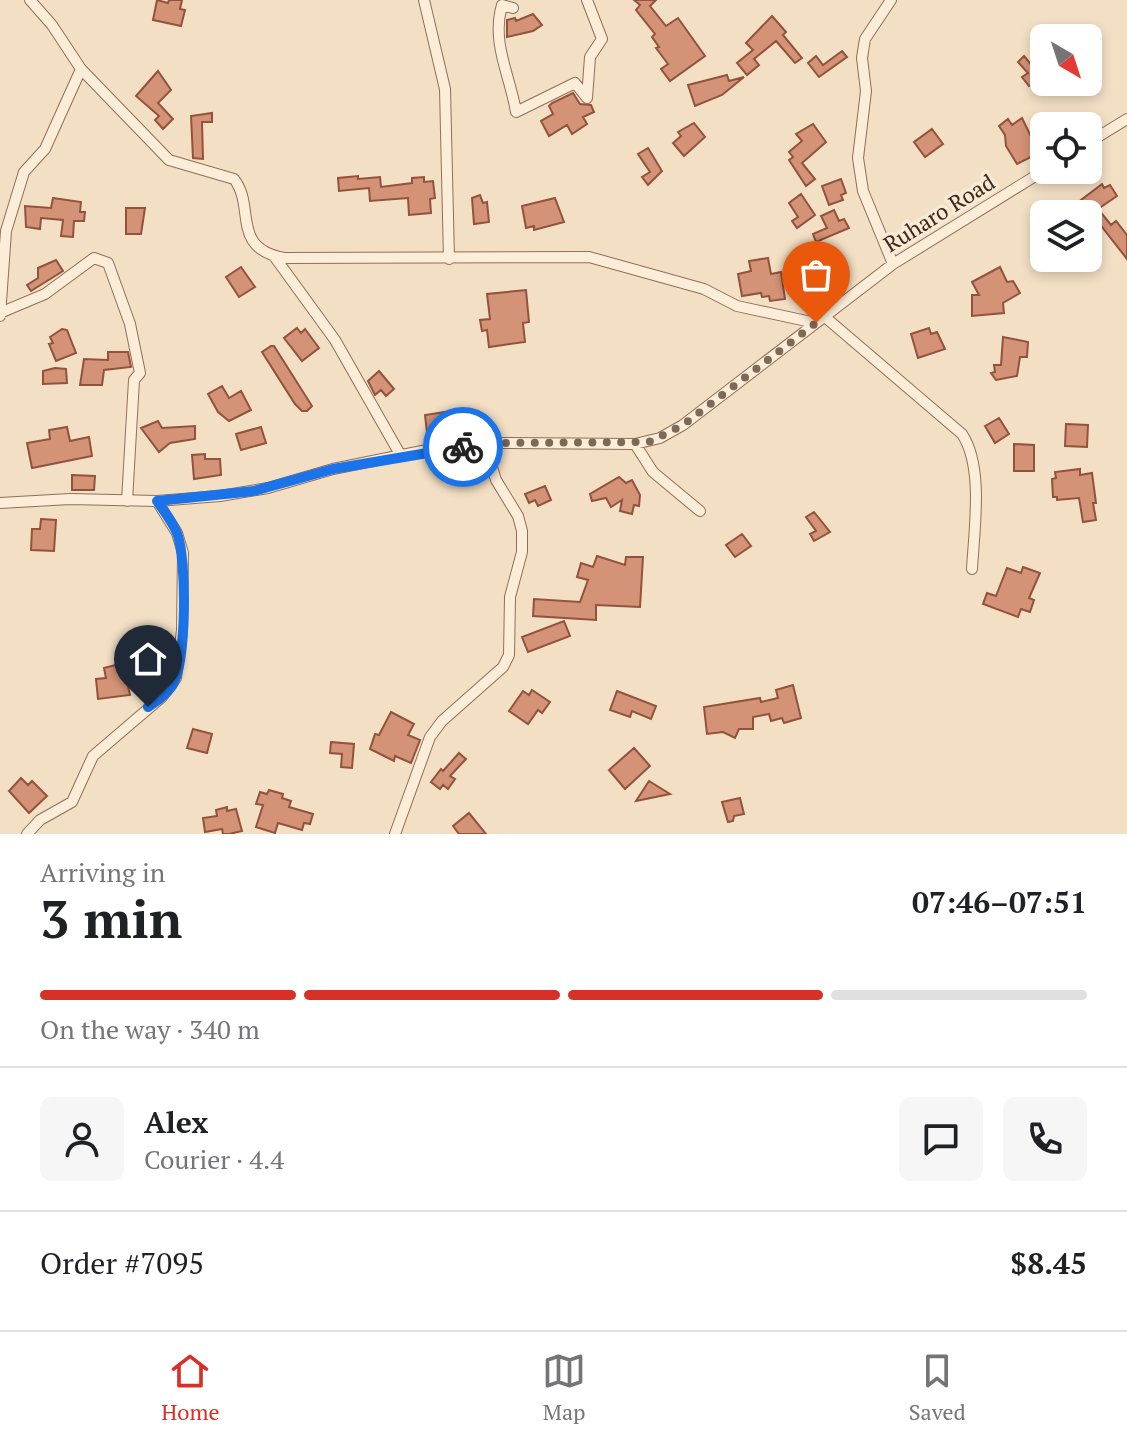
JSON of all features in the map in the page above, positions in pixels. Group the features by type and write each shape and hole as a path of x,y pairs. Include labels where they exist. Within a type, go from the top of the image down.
{"street":[{"path":"30,0 52,25 81,69 169,160 234,179 245,222 255,243 264,253 274,256 449,259 589,257 704,289 737,306 820,320 968,442 972,452 975,514 972,569"},
{"path":"424,0 445,89 449,259"},
{"path":"513,8 502,5 496,40 512,87 516,112 575,83 587,98 590,57 602,39 587,0"},
{"path":"891,0 865,39 862,58 866,91 858,158 863,191 893,264"},
{"path":"0,316 6,231 24,172 45,149 81,69"},
{"path":"1102,134 1127,119"},
{"name":"Ruharo Road","path":"0,503 70,499 157,501 254,491 333,469 485,445 635,444 660,438 683,425 893,264 1030,179"},
{"path":"274,256 335,340 401,456"},
{"path":"0,316 45,294 94,258 108,263 130,324 140,373 134,380 127,501"},
{"path":"635,444 653,472 700,511"},
{"path":"395,834 430,737 442,721 503,667 509,655 510,597 522,552 522,531 518,516 496,480 485,445"},
{"path":"27,834 33,825 72,802 93,756 162,697 176,678 182,630 183,553 177,533 157,501"}],"building":[{"path":"157,0 168,3 169,0 182,0 180,9 185,10 181,26 153,20"},
{"path":"634,0 656,0 650,6 666,26 678,18 705,56 670,81 661,69 668,64 656,48 659,47 652,37 655,34 636,10 640,5"},
{"path":"533,14 542,25 533,31 507,37 507,20 515,18 516,21"},
{"path":"772,16 802,58 795,63 776,41 754,59 759,65 747,75 737,63 753,50 746,43"},
{"path":"842,51 847,57 819,77 808,63 816,56 823,65"},
{"path":"1024,56 1030,63 1029,86 1022,77 1028,73 1018,62"},
{"path":"158,71 171,90 158,103 173,119 163,129 155,120 159,116 136,96"},
{"path":"727,75 729,81 744,77 722,95 695,106 688,85"},
{"path":"573,93 580,104 591,105 594,112 583,117 587,124 572,134 567,125 549,136 541,121 553,114 549,106"},
{"path":"212,113 212,122 202,122 203,159 193,158 191,116"},
{"path":"1022,118 1030,134 1030,158 1017,164 999,126 1008,119 1012,125"},
{"path":"694,123 705,137 684,156 673,143 681,136 678,132"},
{"path":"813,124 826,142 802,163 815,179 806,186 789,160 793,157 789,152 802,141 796,134"},
{"path":"932,129 943,144 925,157 914,142"},
{"path":"648,148 662,171 648,185 642,177 650,172 638,154"},
{"path":"358,176 358,179 380,177 381,187 412,183 412,178 424,177 424,182 433,181 435,198 430,199 431,213 409,215 408,198 370,201 369,188 339,191 338,178"},
{"path":"841,179 846,193 841,195 843,200 829,205 822,186"},
{"path":"1102,184 1104,188 1110,185 1117,196 1102,206 1102,200 1081,200"},
{"path":"801,194 815,215 797,228 792,221 798,217 789,203"},
{"path":"480,195 483,203 487,202 489,222 474,224 472,198"},
{"path":"53,198 81,202 80,212 85,212 84,221 74,221 73,237 61,236 63,220 41,218 40,229 26,227 25,206 51,208"},
{"path":"555,198 564,222 534,230 534,226 526,228 522,206"},
{"path":"126,208 145,208 141,234 126,234"},
{"path":"834,210 839,221 844,219 849,228 816,242 813,234 827,228 821,216"},
{"path":"1102,214 1111,225 1116,221 1127,235 1127,259 1102,227"},
{"path":"768,258 771,274 781,272 785,299 770,301 769,296 762,297 761,293 742,296 738,274 751,271 749,261"},
{"path":"56,260 63,271 31,291 27,285 38,278 38,268"},
{"path":"241,267 255,287 239,297 226,277"},
{"path":"1000,267 1007,282 1013,281 1020,293 1003,303 1004,313 972,316 972,295 979,295 972,282"},
{"path":"526,290 529,322 523,323 525,342 489,347 487,330 482,331 480,320 490,319 487,294"},
{"path":"297,328 301,333 305,329 319,348 302,361 284,338"},
{"path":"929,328 931,334 937,332 945,349 918,358 911,334"},
{"path":"62,329 67,330 76,353 56,361 49,344 53,343 50,337"},
{"path":"1003,337 1028,342 1027,357 1020,357 1017,376 996,380 991,373 995,372 994,365 1001,365"},
{"path":"274,346 312,406 307,411 302,411 295,404 262,352"},
{"path":"108,352 128,352 131,367 104,370 102,385 80,385 84,359 108,360"},
{"path":"66,369 67,383 43,384 43,371"},
{"path":"379,371 394,389 386,396 381,390 375,395 368,381"},
{"path":"222,386 229,398 241,391 251,410 229,421 218,412 208,394"},
{"path":"458,410 460,427 427,432 425,415"},
{"path":"999,418 1009,434 995,443 985,426"},
{"path":"158,421 162,428 195,426 195,439 170,443 159,452 141,428"},
{"path":"1066,424 1088,425 1087,447 1065,446"},
{"path":"67,427 70,441 89,437 92,456 32,468 27,443 50,439 49,430"},
{"path":"261,427 266,443 241,450 236,434"},
{"path":"1014,444 1034,445 1034,471 1014,471"},
{"path":"205,454 205,459 220,459 221,475 194,479 192,455"},
{"path":"1080,469 1080,475 1092,473 1096,520 1083,522 1079,498 1057,500 1053,497 1052,479 1056,478 1055,472"},
{"path":"72,475 95,476 94,490 72,490"},
{"path":"619,477 626,483 632,480 640,495 639,506 634,505 632,514 620,511 622,500 611,507 606,498 592,501 590,494"},
{"path":"545,486 551,500 538,506 535,500 529,503 525,494"},
{"path":"814,512 830,532 814,541 810,534 816,531 806,517"},
{"path":"41,519 56,520 54,551 31,550 32,529 40,529"},
{"path":"742,534 751,546 735,557 726,545"},
{"path":"597,556 625,565 626,557 643,557 640,607 596,605 596,620 533,616 534,599 580,602 588,580 577,577 581,563 593,567"},
{"path":"1023,567 1040,573 1029,598 1034,600 1030,612 1021,609 1018,617 983,604 987,593 996,596 1007,568 1021,573"},
{"path":"564,621 570,636 528,652 522,637"},
{"path":"123,663 130,695 98,699 96,679 106,678 104,668"},
{"path":"793,685 801,718 784,723 782,718 771,721 769,714 753,717 753,729 739,729 735,738 723,732 707,734 704,707 778,698 776,690"},
{"path":"532,690 550,702 542,713 538,710 528,724 509,711 523,691 529,695"},
{"path":"617,691 656,706 651,719 632,711 630,717 610,710"},
{"path":"391,712 414,724 408,735 420,740 411,763 395,756 394,761 370,749 375,734 379,735"},
{"path":"193,729 212,734 207,753 187,748"},
{"path":"331,742 354,744 352,768 341,767 342,754 330,753"},
{"path":"634,748 650,766 625,789 609,770"},
{"path":"459,753 466,759 450,776 455,779 448,789 443,785 440,789 431,782"},
{"path":"21,778 28,785 32,781 47,796 29,813 9,791"},
{"path":"649,781 670,794 636,801"},
{"path":"269,790 283,794 282,798 291,801 289,807 313,814 310,824 304,823 302,830 278,823 275,833 256,827 263,805 256,804 260,792 267,794"},
{"path":"740,798 744,814 734,816 733,821 728,822 722,802"},
{"path":"227,807 227,811 236,809 242,831 229,834 223,834 222,829 205,832 203,818 217,816 216,810"},
{"path":"469,813 486,834 459,834 453,826"}],"way so far":[{"path":"463,447 498,443 649,442 683,425 816,323"}],"route":[{"path":"148,707 162,697 176,678 182,630 183,553 170,519 157,501 254,491 333,469 422,451 463,447"}]}
